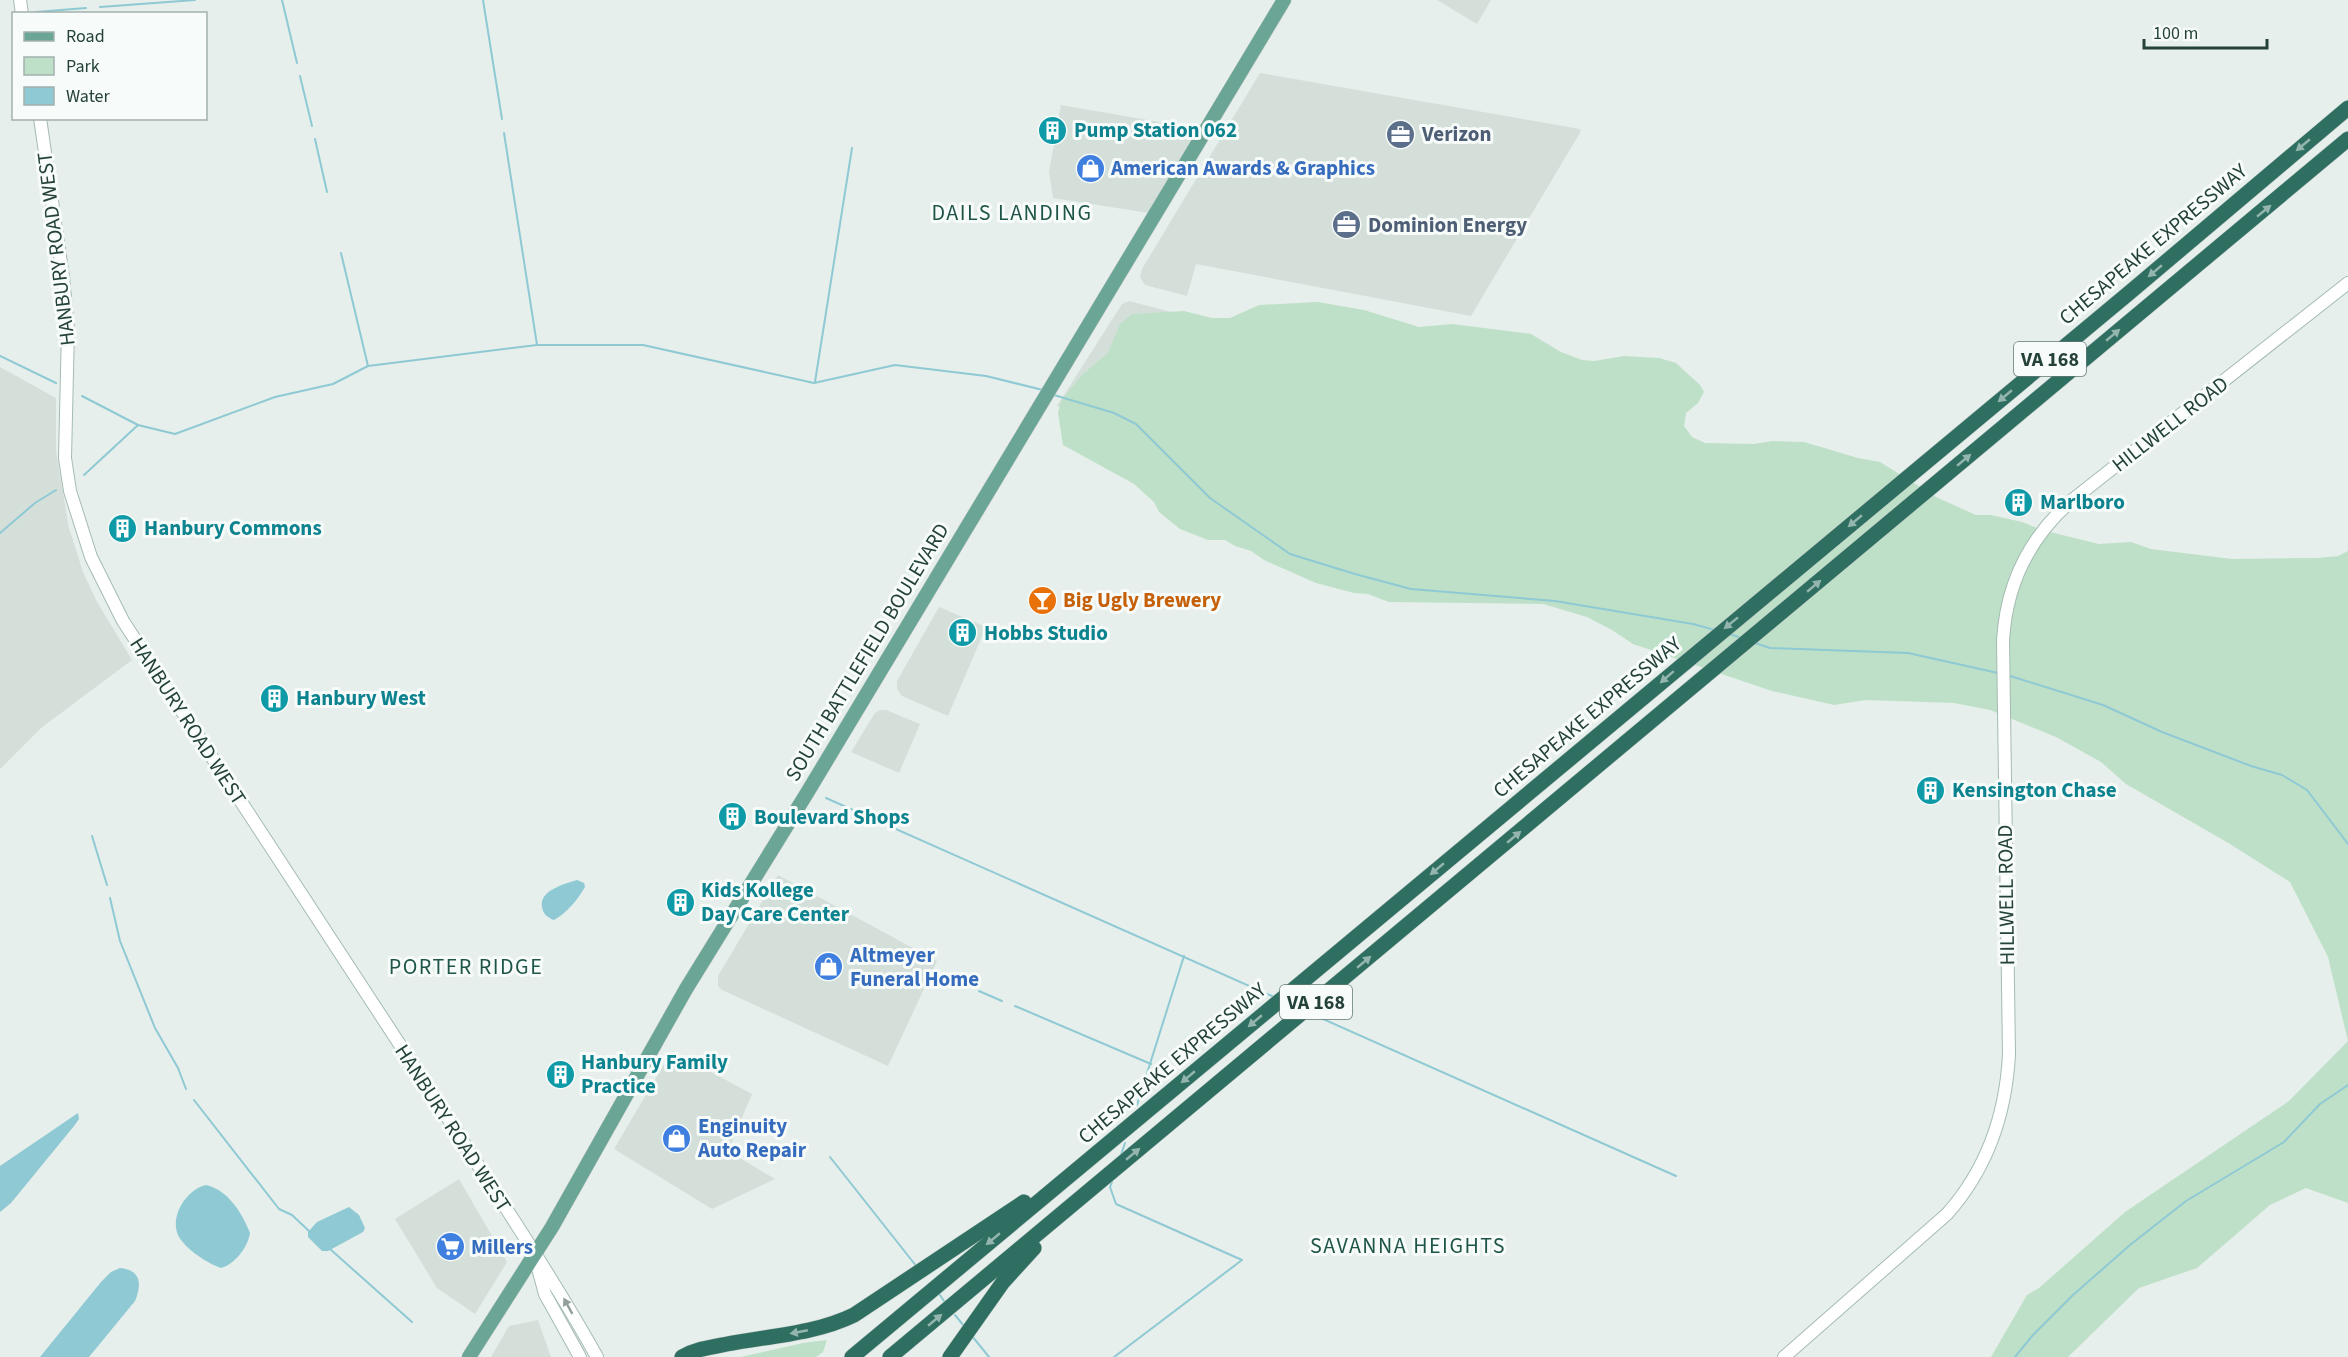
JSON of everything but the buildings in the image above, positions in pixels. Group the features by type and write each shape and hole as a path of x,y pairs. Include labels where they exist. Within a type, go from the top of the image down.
{"highway":[{"name":"CHESAPEAKE EXPRESSWAY","path":"852,1357 2348,108"},
{"name":"VA 168","path":"890,1357 2348,139"},
{"path":"682,1357 709,1347 812,1330 854,1315 1028,1199 1068,1167 1119,1134"},
{"path":"950,1357 981,1312 1027,1254 1062,1225 1104,1179"}],"main road":[{"name":"SOUTH BATTLEFIELD BOULEVARD","path":"469,1357 589,1164 687,989 807,794 1284,0"},
{"name":"HANBURY ROAD WEST","path":"40,120 68,329 64,458 70,491 91,557 123,621 421,1076 534,1254"},
{"name":"HILLWELL ROAD","path":"1784,1357 1947,1214 1971,1184 1992,1138 2005,1095 2009,1054 2003,641 2008,601 2015,579 2029,550 2056,514 2348,284"},
{"path":"534,1254 545,1294 580,1357"},
{"path":"534,1254 558,1287 597,1357"}],"shaded area":[{"path":"1437,0 1491,0 1477,24"},
{"name":"Dominion Energy","path":"1260,73 1581,131 1471,316 1196,264 1187,296 1145,285 1140,277 1142,269"},
{"path":"1061,105 1205,130 1155,214 1053,198 1049,172"},
{"path":"1129,301 1183,315 1115,427 1057,406 1122,304"},
{"path":"0,367 56,398 56,451 69,528 83,572 97,602 132,660 41,728 0,769"},
{"name":"Hobbs Studio","path":"939,607 986,627 948,716 902,696 897,689 897,681"},
{"path":"886,710 920,724 899,773 851,752 875,713"},
{"name":"Altmeyer Funeral Home","path":"778,875 937,961 888,1066 722,990 718,986 718,976"},
{"path":"672,1051 752,1094 728,1151 775,1179 712,1209 614,1149"},
{"path":"459,1179 507,1262 475,1314 437,1288 395,1219"},
{"path":"538,1320 551,1357 491,1357 509,1326"}],"green space":[{"path":"1318,302 1364,310 1419,327 1452,324 1531,334 1561,352 1582,360 1594,361 1624,356 1659,358 1676,363 1700,385 1704,392 1698,403 1686,413 1684,426 1692,437 1705,443 1804,442 1880,462 1938,498 1976,515 1991,515 2022,522 2042,530 2099,544 2131,542 2151,549 2232,559 2317,558 2338,556 2348,551 2348,1041 2328,957 2290,882 2230,844 2126,784 2101,762 2056,737 1990,710 1954,703 1866,700 1834,705 1772,691 1633,644 1587,617 1543,604 1389,602 1368,594 1354,593 1316,583 1225,540 1208,540 1180,529 1159,512 1154,502 1134,484 1063,445 1058,413 1061,401 1083,374 1108,353 1120,324 1132,314 1184,311 1212,318 1230,318 1259,305"},
{"path":"2348,1041 2348,1203 2306,1188 2270,1205 2197,1268 2139,1288 2068,1357 1991,1357 2027,1295 2039,1288 2125,1212 2289,1101"},
{"path":"827,1340 823,1352 816,1357 741,1357 803,1343"}],"water":[{"path":"577,880 584,883 585,887 575,901 554,920 548,917 542,907 545,896 560,886"},
{"path":"78,1113 79,1119 74,1126 11,1203 0,1212 0,1166"},
{"path":"206,1185 221,1192 233,1203 250,1233 247,1244 240,1254 231,1263 221,1268 192,1251 179,1237 176,1229 181,1205 192,1192"},
{"path":"349,1207 359,1215 365,1228 363,1232 328,1251 322,1251 308,1237 308,1232 317,1222"},
{"path":"120,1268 132,1272 138,1279 139,1289 135,1301 89,1357 40,1357 101,1282 111,1272"}],"waterway":[{"path":"100,7 195,0"},
{"path":"282,0 297,63"},
{"path":"483,0 502,119"},
{"path":"36,12 86,8"},
{"path":"300,76 312,126"},
{"path":"504,133 537,345"},
{"path":"315,139 327,192"},
{"path":"815,382 852,148"},
{"path":"341,253 368,366"},
{"path":"82,396 138,425 175,434 275,397 333,384 368,366 537,345 643,345 814,383 895,365 986,376 1043,390"},
{"path":"0,356 56,383"},
{"path":"1054,395 1114,413 1136,424 1210,498 1290,554 1411,589 1555,601 1693,624 1715,630"},
{"path":"84,475 138,425"},
{"path":"0,533 35,503 56,490"},
{"path":"1730,634 1741,638"},
{"path":"1755,643 1770,648 1908,653 1998,673"},
{"path":"2007,675 2103,705 2162,732 2251,766 2282,775 2307,790 2348,844"},
{"path":"826,798 1272,996"},
{"path":"92,836 107,885"},
{"path":"110,898 120,941 155,1028 178,1068 186,1089"},
{"path":"1137,1105 1184,956"},
{"path":"979,991 1002,1001"},
{"path":"1289,1003 1297,1007"},
{"path":"1015,1006 1151,1064"},
{"path":"1314,1015 1676,1176"},
{"path":"2015,1357 2033,1335 2073,1295 2130,1245 2186,1201 2284,1142 2320,1104 2348,1085"},
{"path":"194,1100 279,1209 292,1215 310,1232"},
{"path":"1121,1155 1125,1143"},
{"path":"830,1157 917,1267"},
{"path":"1112,1182 1110,1187 1116,1204 1242,1260 1114,1357"},
{"path":"330,1249 412,1322"},
{"path":"940,1295 944,1301"},
{"path":"955,1315 964,1326"},
{"path":"972,1336 989,1357"}],"place":[{"name":"Pump Station 062","path":"1053,130"},
{"name":"Verizon","path":"1401,134"},
{"name":"American Awards & Graphics","path":"1090,168"},
{"name":"Dominion Energy","path":"1347,225"},
{"name":"Marlboro","path":"2019,502"},
{"name":"Hanbury Commons","path":"123,528"},
{"name":"Big Ugly Brewery","path":"1042,600"},
{"name":"Hobbs Studio","path":"963,633"},
{"name":"Hanbury West","path":"275,698"},
{"name":"Kensington Chase","path":"1931,790"},
{"name":"Boulevard Shops","path":"733,817"},
{"name":"Kids Kollege Day Care Center","path":"680,902"},
{"name":"Altmeyer Funeral Home","path":"829,967"},
{"name":"Hanbury Family Practice","path":"560,1074"},
{"name":"Enginuity Auto Repair","path":"677,1138"},
{"name":"Millers","path":"450,1247"}],"district":[{"name":"DAILS LANDING","path":"1012,212"},
{"name":"PORTER RIDGE","path":"466,966"},
{"name":"SAVANNA HEIGHTS","path":"1408,1245"}]}
